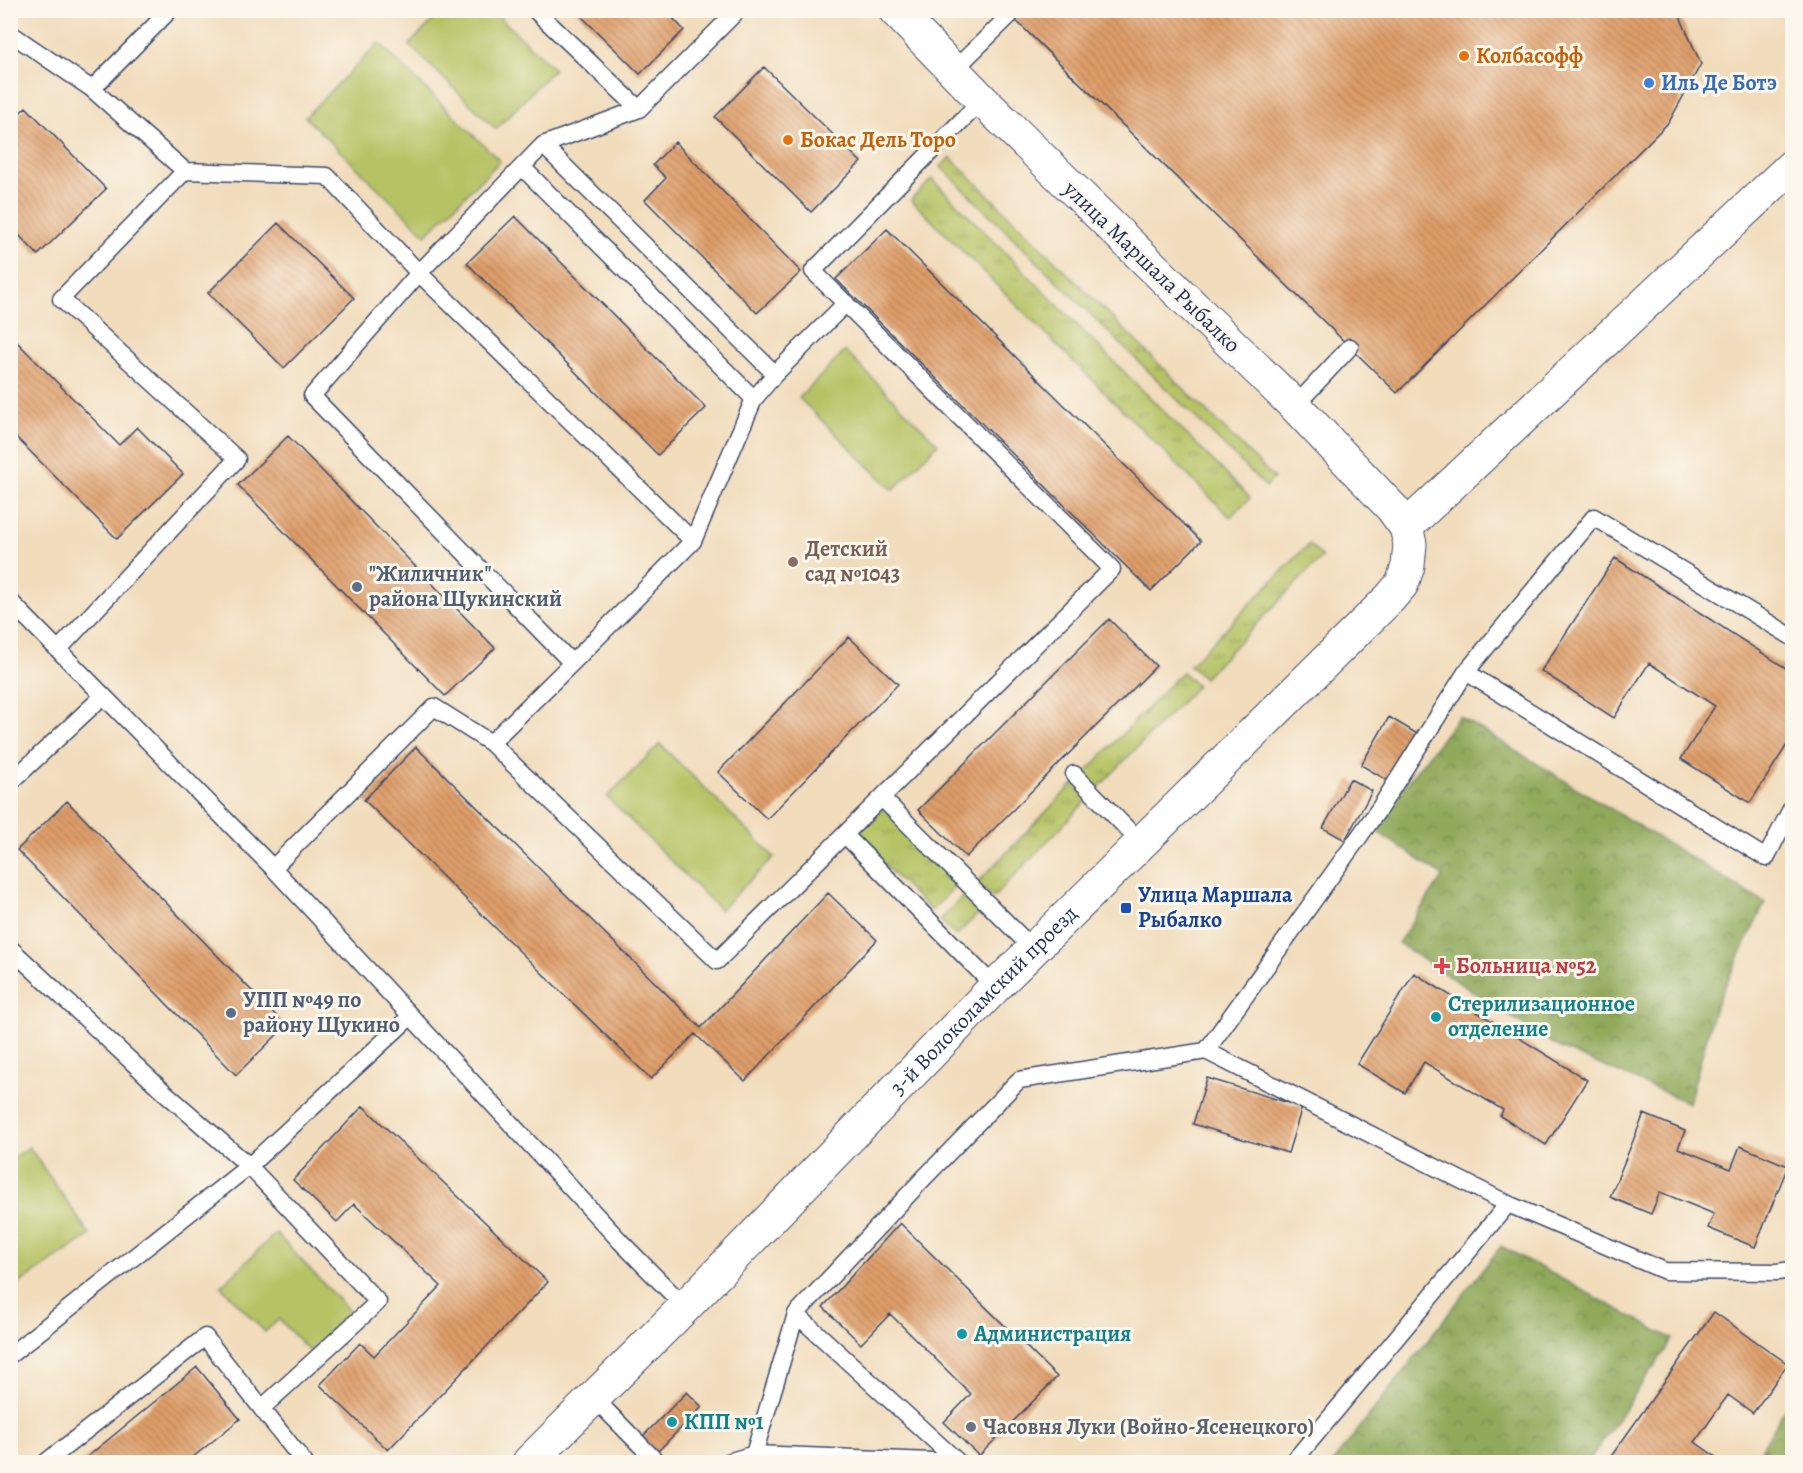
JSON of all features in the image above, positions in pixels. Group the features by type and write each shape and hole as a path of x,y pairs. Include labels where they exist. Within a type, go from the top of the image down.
{"street":[{"name":"улица Маршала Рыбалко","path":"895,10 982,100 1295,406 1392,508 1407,527"},
{"path":"1407,527 1792,166"},
{"name":"3-й Волоколамский проезд","path":"529,1462 684,1307 995,987 1390,598 1402,585 1408,566 1410,544 1407,527"}],"lane":[{"path":"92,89 170,10"},
{"path":"535,10 639,109"},
{"path":"572,663 312,396 419,273 543,145 639,109 738,10"},
{"path":"954,70 1010,15"},
{"path":"10,33 92,89 185,171 327,176 419,273 693,541"},
{"path":"273,868 434,707 491,743 717,961 883,799 1112,569 813,271 982,100"},
{"path":"543,145 775,374"},
{"path":"522,167 754,399"},
{"path":"59,650 237,459 61,299 185,171"},
{"path":"491,743 693,541 754,399 775,374 846,303"},
{"path":"1295,406 1350,347"},
{"path":"1206,1051 1379,809 1466,672 1594,517 1792,638"},
{"path":"10,601 273,868 684,1307"},
{"path":"1466,672 1766,858 1792,807"},
{"path":"10,783 103,696"},
{"path":"1074,774 1141,843"},
{"path":"883,799 1034,950"},
{"path":"845,836 995,987"},
{"path":"10,948 162,1090 249,1166 378,1302 262,1408"},
{"path":"10,1355 249,1166 411,1016"},
{"path":"754,1454 796,1314 1018,1080 1206,1051 1508,1204 1665,1271 1777,1272 1792,1270"},
{"path":"1293,1462 1508,1204"},
{"path":"796,1314 957,1462"},
{"path":"46,1462 205,1337 304,1462"},
{"path":"594,1398 657,1462"},
{"path":"728,1462 754,1454 957,1462"}],"green space":[{"path":"442,11 493,11 554,69 496,129 409,45"},
{"path":"379,43 500,161 426,235 305,117"},
{"path":"950,157 1274,478 1266,487 941,167"},
{"path":"932,179 1250,498 1230,517 911,200"},
{"path":"845,351 938,444 893,490 799,398"},
{"path":"1309,544 1322,557 1204,678 1190,665"},
{"path":"1182,672 1197,686 1098,788 1084,774"},
{"path":"1459,716 1765,903 1715,1007 1689,1103 1556,1046 1398,943 1443,876 1372,828"},
{"path":"660,744 774,857 720,910 607,797"},
{"path":"1073,784 1088,799 993,898 977,883"},
{"path":"883,807 959,882 931,911 855,836"},
{"path":"968,891 985,907 956,936 940,920"},
{"path":"29,1147 90,1235 11,1289 11,1160"},
{"path":"276,1233 350,1312 309,1351 279,1319 265,1332 221,1286"},
{"path":"1501,1246 1673,1339 1588,1462 1333,1462"},
{"path":"1792,1396 1792,1462 1754,1462"}],"building":[{"path":"575,10 665,10 684,30 640,74"},
{"path":"1005,10 1677,10 1701,64 1669,122 1397,393"},
{"name":"Бокас Дель Торо","path":"764,67 861,162 811,212 715,117"},
{"path":"26,107 106,189 38,255 17,233 10,239 10,122"},
{"path":"675,142 801,272 757,313 645,200 666,178 653,165"},
{"path":"515,216 706,408 658,455 467,263"},
{"path":"278,223 354,298 284,368 208,293"},
{"path":"887,229 1201,541 1151,591 836,279"},
{"path":"10,335 119,445 137,427 183,474 117,539 10,431"},
{"path":"288,436 495,648 445,696 238,485"},
{"path":"1615,558 1792,672 1792,737 1750,803 1681,759 1715,706 1649,663 1614,718 1541,671"},
{"path":"1109,619 1156,666 966,857 918,810"},
{"path":"849,637 898,684 767,819 718,772"},
{"path":"1389,717 1419,735 1392,783 1361,765"},
{"path":"416,747 701,1028 828,893 877,940 745,1081 695,1034 651,1079 364,800"},
{"path":"1350,779 1372,791 1345,840 1323,828"},
{"path":"67,801 286,1026 236,1075 17,850"},
{"name":"Стерилизационное отделение","path":"1414,973 1587,1080 1546,1145 1500,1116 1503,1110 1424,1062 1405,1093 1357,1064"},
{"path":"1207,1078 1302,1107 1288,1153 1193,1124"},
{"path":"363,1106 548,1282 388,1450 320,1385 360,1343 374,1356 441,1286 354,1204 337,1222 293,1180"},
{"path":"1644,1114 1685,1131 1678,1148 1731,1169 1740,1146 1788,1166 1755,1247 1708,1228 1714,1214 1660,1192 1651,1214 1610,1197"},
{"name":"Администрация","path":"900,1223 1057,1377 979,1456 944,1422 971,1394 890,1314 861,1344 823,1307"},
{"path":"1714,1312 1788,1364 1753,1413 1728,1395 1695,1442 1723,1462 1607,1462"},
{"path":"197,1367 240,1419 187,1462 81,1462"},
{"name":"КПП №1","path":"687,1392 702,1407 656,1453 641,1438"}],"place":[{"name":"Колбасофф","path":"1464,56"},
{"name":"Иль Де Ботэ","path":"1649,83"},
{"name":"Бокас Дель Торо","path":"788,140"},
{"name":"Детский сад №1043","path":"793,562"},
{"name":"\"Жиличник\" района Щукинский","path":"357,587"},
{"name":"Улица Маршала Рыбалко","path":"1126,908"},
{"name":"Больница №52","path":"1442,966"},
{"name":"УПП №49 по району Щукино","path":"231,1013"},
{"name":"Стерилизационное отделение","path":"1436,1017"},
{"name":"Администрация","path":"962,1334"},
{"name":"КПП №1","path":"672,1422"},
{"name":"Часовня Луки (Войно-Ясенецкого)","path":"971,1427"}]}
